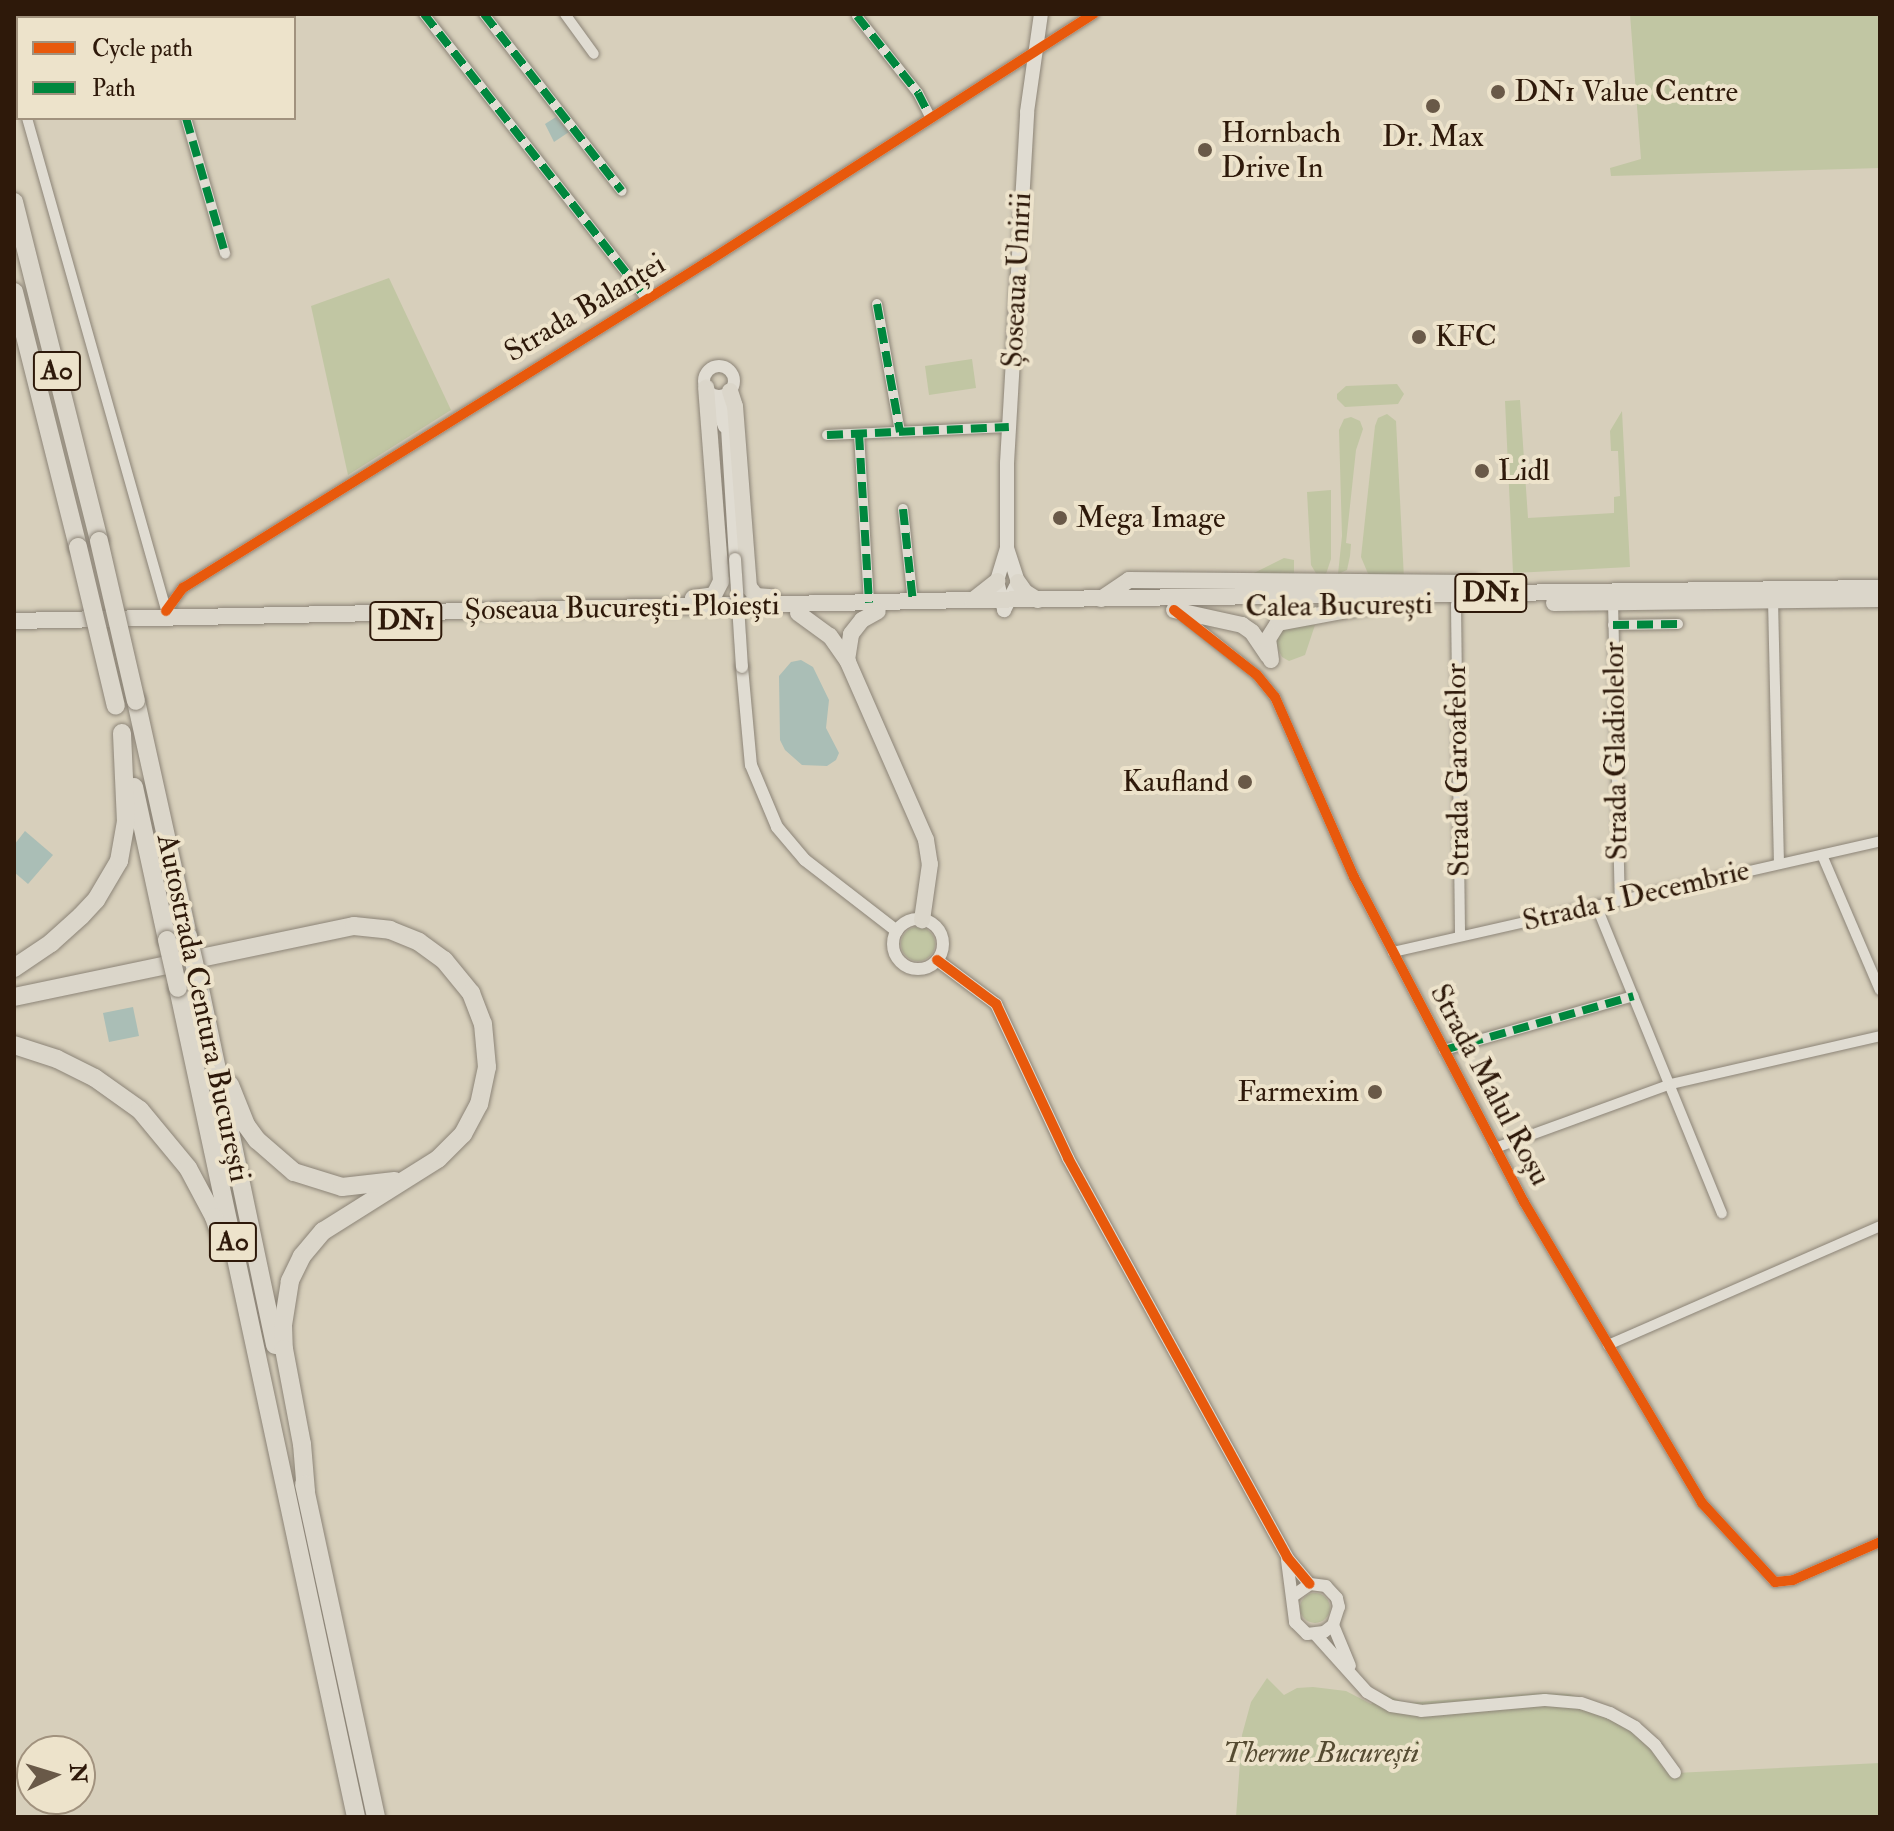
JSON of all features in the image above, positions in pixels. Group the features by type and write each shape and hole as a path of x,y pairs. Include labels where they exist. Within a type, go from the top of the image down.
{"highway":[{"name":"Autostrada Centura București","path":"14,202 99,541 199,984 356,1817"},
{"name":"Autostrada Centura București","path":"14,292 116,706 296,1495 376,1817"},
{"path":"718,392 735,406 751,593 761,597 825,595 844,603"},
{"path":"600,608 624,598 702,599 717,592 721,581 718,392"},
{"name":"DN1","path":"1038,605 1101,599 1125,581 1139,580 1588,585 1614,596"},
{"path":"972,600 985,594 997,581"},
{"path":"1018,582 1038,605"},
{"name":"Calea București","path":"1038,605 1174,610 1456,604 1880,588"},
{"name":"Calea București","path":"1614,596 1880,599"},
{"name":"Șoseaua București-Ploiești","path":"14,621 167,614 844,603 874,607 972,600 1038,605"},
{"name":"Șoseaua București-Ploiești","path":"14,630 798,613 1005,603"},
{"path":"1174,610 1232,621 1252,632 1271,660 1268,639 1278,623 1369,606"},
{"path":"848,662 847,645 853,629 874,607"},
{"path":"798,613 830,636 848,662 928,848 930,864 922,920"},
{"path":"14,968 51,943 81,916 104,890 119,861 126,822 122,733"},
{"path":"14,997 334,928 372,927 404,935 433,951 464,982 478,1009 487,1046 484,1089 473,1117 450,1148 323,1231 302,1256 290,1281 283,1325 284,1349 302,1444 296,1495"},
{"path":"203,1005 236,1104 246,1125 271,1155 302,1175 342,1187 363,1187 409,1177"},
{"path":"14,1045 66,1063 117,1092 158,1128 200,1188 224,1246 270,1449 296,1495"}],"main road":[{"name":"Șoseaua Unirii","path":"997,581 1007,548 1009,427 1025,142 1041,14"},
{"name":"Șoseaua Unirii","path":"1007,548 1018,582"},
{"path":"997,581 1005,603"},
{"path":"1005,603 1018,582"}],"street":[{"path":"424,14 647,299"},
{"path":"484,14 622,191"},
{"path":"565,14 594,54"},
{"name":"Strada Balanței","path":"167,614 183,588 647,299 1094,14"},
{"path":"857,16 918,93 931,118"},
{"path":"28,120 167,614"},
{"path":"187,120 225,253"},
{"path":"877,304 900,432"},
{"path":"718,392 727,417 724,427 751,765 777,827 805,860 897,931"},
{"path":"827,435 1009,427"},
{"path":"859,434 874,607"},
{"path":"903,509 913,602"},
{"name":"Strada Gladiolelor","path":"1614,596 1620,900"},
{"path":"1773,600 1779,864"},
{"name":"Strada Garoafelor","path":"1456,604 1460,936"},
{"name":"Strada Malul Roșu","path":"1174,610 1264,681 1280,704 1347,863 1495,1148 1702,1503 1775,1582 1793,1580 1880,1542"},
{"path":"1220,645 1220,629 1232,621"},
{"path":"1613,625 1678,624"},
{"name":"Strada 1 Decembrie","path":"1393,952 1880,841"},
{"path":"1822,855 1880,990"},
{"path":"1596,905 1722,1213"},
{"path":"922,920 933,924 940,934 943,947 937,960 922,969 904,965 894,953 897,931 907,922 922,920"},
{"path":"937,960 996,1004 1068,1158 1287,1557 1310,1584"},
{"path":"1444,1050 1633,996"},
{"path":"1495,1148 1671,1084 1880,1036"},
{"path":"1608,1345 1880,1226"},
{"path":"1287,1557 1293,1596 1290,1607 1295,1622 1305,1633 1315,1634 1333,1625 1338,1615 1337,1598 1326,1586 1310,1584 1293,1596"},
{"path":"1333,1625 1345,1658 1367,1692"},
{"path":"1315,1634 1367,1692 1391,1706 1413,1711 1545,1700 1591,1705 1641,1733 1675,1773"}],"green space":[{"path":"1630,14 1880,14 1880,168 1611,176 1610,168 1641,159"},
{"path":"389,278 451,410 348,475 311,306"},
{"path":"972,359 976,388 929,395 925,366"},
{"path":"1397,384 1404,394 1398,404 1345,407 1337,399 1337,394 1346,386"},
{"path":"1520,400 1528,518 1614,513 1614,497 1620,496 1618,451 1611,451 1610,431 1622,411 1630,567 1513,573 1505,401"},
{"path":"1387,414 1396,421 1404,579 1369,576 1361,557 1375,426 1378,418"},
{"path":"1351,417 1360,421 1363,429 1356,450 1346,543 1351,544 1350,556 1347,570 1338,574 1342,536 1339,430 1344,419"},
{"path":"1331,490 1331,559 1326,574 1317,575 1311,565 1307,492"},
{"path":"1284,558 1294,560 1294,575 1254,573"},
{"path":"1315,625 1305,655 1289,661 1282,657 1275,643 1277,634 1289,626"},
{"path":"918,927 930,932 935,944 930,956 918,961 906,956 901,944 906,932"},
{"path":"1315,1593 1321,1594 1329,1602 1329,1614 1321,1622 1315,1623 1309,1622 1301,1614 1300,1608 1301,1602 1309,1594"},
{"name":"Therme București","path":"1267,1678 1284,1695 1297,1688 1313,1687 1346,1691 1371,1704 1382,1693 1406,1703 1540,1693 1570,1694 1624,1714 1675,1773 1880,1763 1880,1817 1236,1817 1242,1735 1251,1702"}],"shaded area":[{"path":"556,117 569,132 554,142 545,124"},
{"path":"801,660 813,667 829,700 826,728 839,753 836,760 827,766 802,765 785,750 780,740 779,676 791,662"},
{"path":"25,831 53,855 28,884 14,872 14,845"},
{"path":"133,1007 139,1036 109,1042 103,1013"}],"marked path":[{"path":"424,14 647,299"},
{"path":"484,14 622,191"},
{"path":"857,16 918,93 931,118"},
{"path":"14,62 16,70"},
{"path":"187,120 225,253"},
{"path":"877,304 900,432"},
{"path":"827,435 1009,427"},
{"path":"859,434 869,603"},
{"path":"903,509 913,602"},
{"path":"1613,625 1678,624"},
{"path":"1444,1050 1633,996"}],"cycle path":[{"path":"166,611 183,588 707,262 1094,14"},
{"path":"1174,610 1257,675 1275,697 1354,877 1524,1202 1702,1503 1775,1582 1793,1580 1880,1542"},
{"path":"937,960 996,1004 1068,1158 1287,1557 1310,1584"}],"place":[{"name":"DN1 Value Centre","path":"1498,92"},
{"name":"Dr. Max","path":"1433,106"},
{"name":"Hornbach Drive In","path":"1205,150"},
{"name":"KFC","path":"1419,337"},
{"name":"Lidl","path":"1482,471"},
{"name":"Mega Image","path":"1060,518"},
{"name":"Kaufland","path":"1245,782"},
{"name":"Farmexim","path":"1375,1092"}]}
